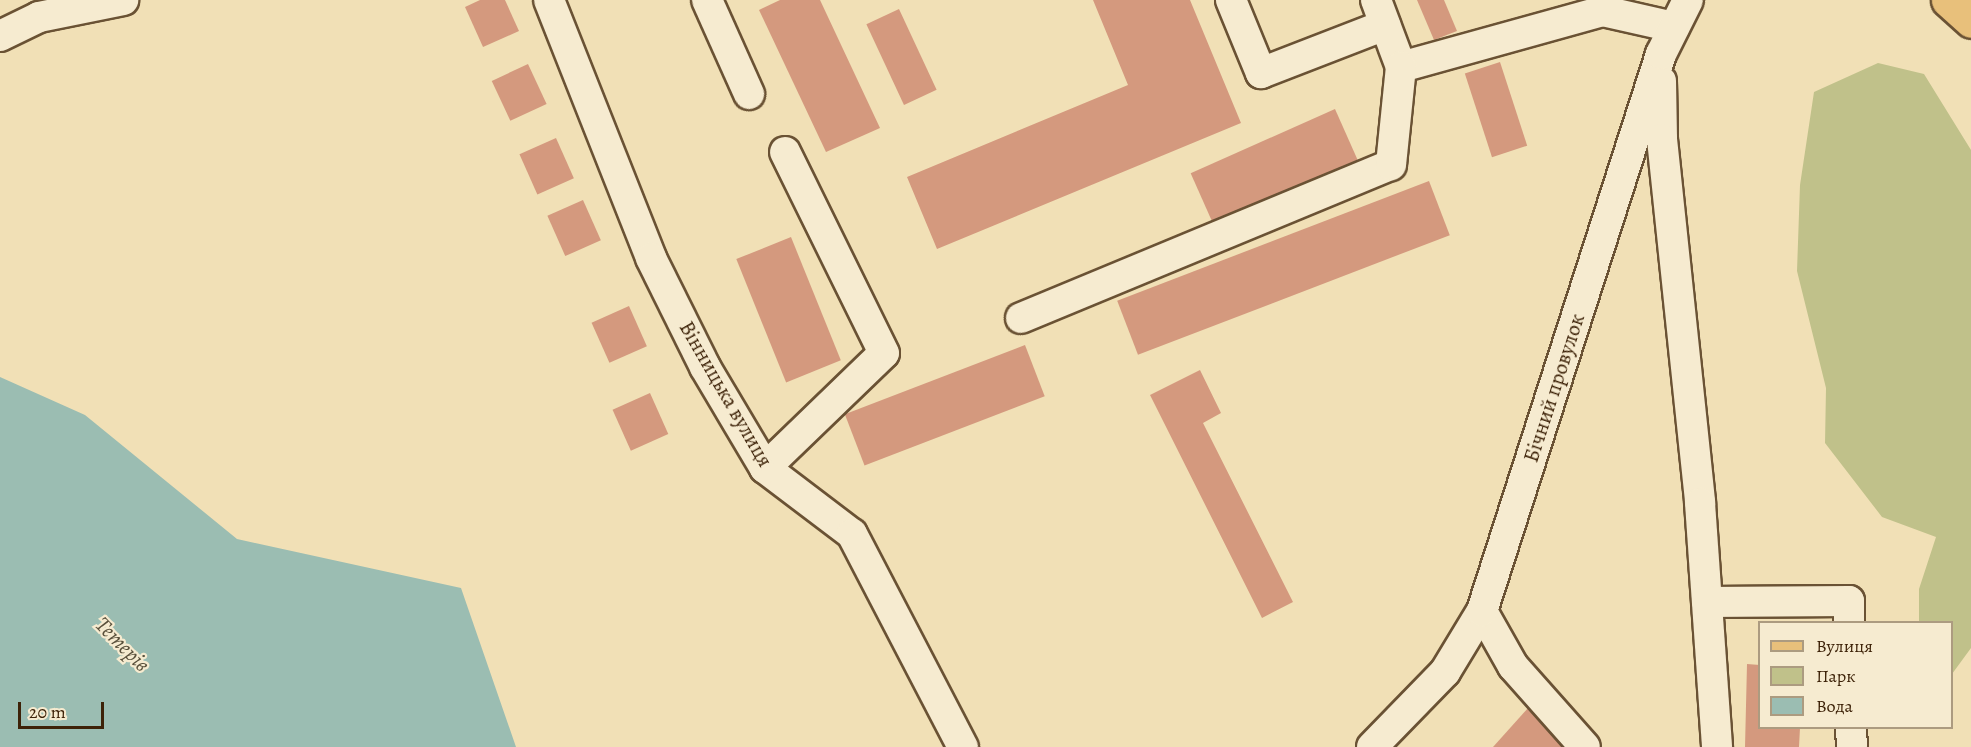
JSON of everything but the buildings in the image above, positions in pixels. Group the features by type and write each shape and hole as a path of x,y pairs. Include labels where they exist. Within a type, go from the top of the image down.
{"main road":[{"path":"1948,0 1971,21"}],"street":[{"path":"0,36 39,17 123,0"},
{"name":"Вінницька вулиця","path":"549,0 651,258 705,367 765,468 852,534 963,747"},
{"path":"707,0 749,94"},
{"path":"1021,318 1391,165 1401,67 1380,13 1261,73 1231,0"},
{"name":"Бічний провулок","path":"1372,747 1445,672 1482,611 1661,54 1688,0"},
{"path":"1401,67 1603,11 1674,27"},
{"path":"1661,54 1662,139 1700,503 1717,747"},
{"path":"765,468 884,353 785,152"},
{"path":"1707,602 1849,601 1849,621"},
{"path":"1482,611 1513,666 1585,747"},
{"path":"1851,729 1852,747"}],"green space":[{"path":"1878,63 1924,74 1971,150 1971,648 1953,673 1953,621 1919,621 1919,589 1936,537 1882,517 1825,443 1826,388 1797,271 1800,185 1814,92"}],"water":[{"name":"Тетерів","path":"0,377 85,415 237,539 461,588 516,747 0,747"}]}
